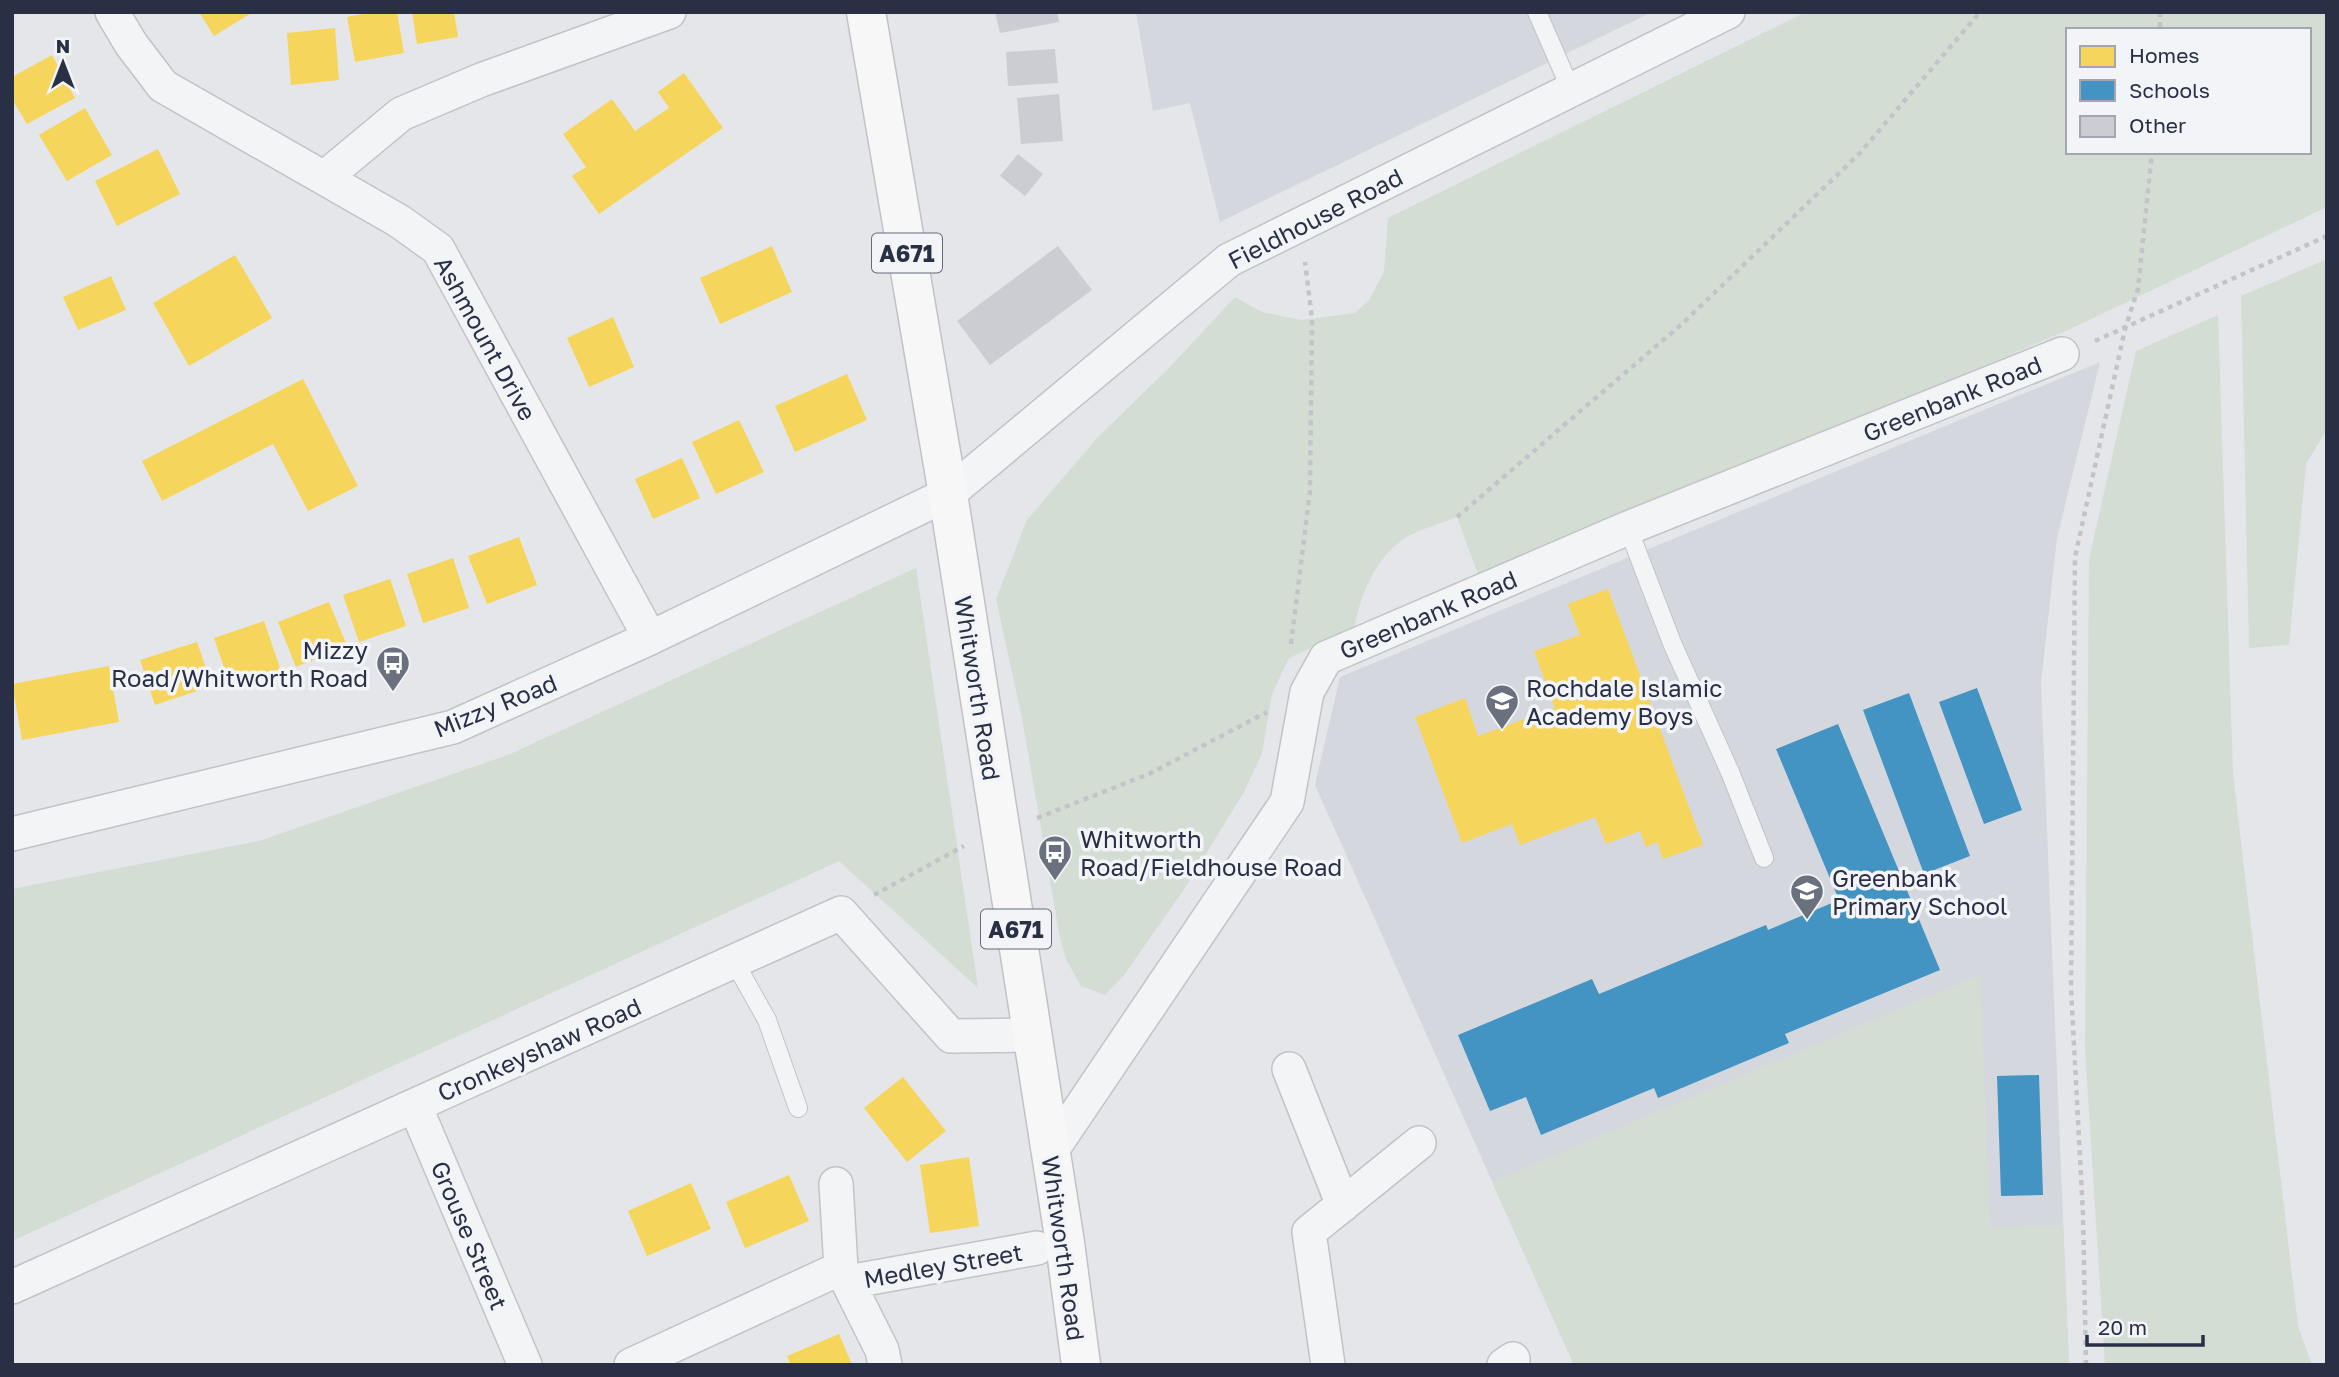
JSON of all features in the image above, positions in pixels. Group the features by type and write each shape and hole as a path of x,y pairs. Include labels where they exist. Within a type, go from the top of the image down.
{"main road":[{"name":"Whitworth Road","path":"866,12 948,494 1065,1243 1081,1365"}],"street":[{"name":"Ashmount Drive","path":"112,12 131,44 163,86 399,220 438,249 650,638"},
{"path":"324,178 401,114 481,80 669,12"},
{"name":"Fieldhouse Road","path":"948,494 1229,260 1728,12"},
{"name":"Greenbank Road","path":"1050,1153 1287,802 1307,692 1326,658 1628,528 2062,355"},
{"name":"Mizzy Road","path":"12,834 453,727 650,638 948,494"},
{"path":"841,913 951,1036 1033,1035"},
{"name":"Cronkeyshaw Road","path":"12,1287 841,913"},
{"path":"1289,1069 1343,1205"},
{"name":"Grouse Street","path":"415,1105 525,1365"},
{"path":"1328,1365 1309,1232 1419,1143"},
{"path":"836,1184 845,1275 882,1350 885,1365"},
{"name":"Medley Street","path":"631,1365 845,1275 1037,1248"}],"lane":[{"path":"1537,12 1571,90"},
{"path":"1628,528 1672,643 1730,772 1764,858"},
{"path":"734,961 767,1020 798,1108"}],"path":[{"path":"1457,517 1683,323 1840,172 1886,123 1980,12"},
{"path":"2086,1365 2083,1214 2071,988 2075,557 2126,329 2138,289 2152,154"},
{"path":"1300,224 1312,319 1310,491 1289,658 1316,676"},
{"path":"2062,355 2126,329 2327,236"},
{"path":"841,913 1000,826 1039,818 1149,774 1269,711 1303,717"}],"shaded area":[{"path":"1136,12 1652,12 1220,222 1190,103 1153,111"},
{"path":"1806,12 2327,12 2327,207 2066,331 1479,577 1457,517 1424,529 1394,546 1371,578 1354,628 1289,658 1272,694 1262,753 1244,792 1185,888 1124,975 1105,995 1081,986 1066,959 1060,938 1022,718 996,599 1027,520 1097,438 1170,367 1235,297 1262,312 1301,320 1355,313 1369,300 1384,272 1388,218"},
{"path":"2327,259 2327,429 2306,464 2289,645 2249,648 2241,296"},
{"path":"2218,315 2233,774 2298,1326 2312,1365 2105,1365 2085,1048 2089,559 2136,351"},
{"name":"Greenbank Primary School","path":"2100,362 2057,538 2041,683 2069,1365 1574,1365 1315,785 1340,677"},
{"path":"916,568 978,988 839,861 12,1241 12,889 259,841 508,755"},
{"path":"1980,975 1990,1228 2063,1225 2069,1365 1574,1365 1492,1182"}],"building: Homes":[{"path":"199,12 253,12 214,36"},
{"path":"371,12 397,12 404,53 355,62 347,17"},
{"path":"412,12 454,12 458,37 417,44"},
{"path":"335,28 339,80 291,85 287,33"},
{"path":"52,55 75,98 27,124 12,99 12,77"},
{"path":"684,73 723,128 599,214 572,176 586,167 563,134 612,99 635,131 669,108 658,92"},
{"path":"85,108 112,155 67,181 39,135"},
{"path":"158,149 180,194 117,226 95,181"},
{"path":"772,246 792,292 720,324 700,278"},
{"path":"235,255 272,318 189,366 153,303"},
{"path":"111,276 126,310 78,330 63,297"},
{"path":"613,317 634,367 589,387 567,338"},
{"path":"847,374 867,420 795,452 775,406"},
{"path":"303,379 358,486 308,511 273,444 162,501 142,461"},
{"path":"739,420 764,472 716,494 692,442"},
{"path":"682,458 700,498 653,519 635,479"},
{"path":"519,537 537,585 487,604 468,556"},
{"path":"453,558 469,608 423,623 407,574"},
{"path":"390,579 406,626 359,642 343,595"},
{"path":"1608,589 1703,845 1663,859 1657,842 1646,847 1640,831 1606,844 1595,817 1520,845 1512,824 1462,843 1415,717 1465,698 1478,736 1555,708 1534,651 1580,635 1568,604"},
{"path":"329,602 347,646 296,667 278,622"},
{"path":"264,621 281,671 231,688 214,638"},
{"path":"197,642 212,686 155,705 140,660"},
{"path":"109,666 119,722 22,740 12,684"},
{"path":"903,1077 946,1131 907,1162 864,1108"},
{"path":"969,1157 979,1226 930,1233 920,1165"},
{"path":"789,1175 809,1221 745,1248 726,1202"},
{"path":"691,1183 711,1229 647,1256 628,1211"},
{"path":"839,1334 852,1365 791,1365 787,1356"}],"building: Schools":[{"path":"1977,688 2022,810 1984,824 1939,702"},
{"path":"1909,693 1970,856 1924,874 1863,710"},
{"path":"1838,724 1940,970 1785,1034 1789,1043 1658,1098 1654,1088 1541,1135 1526,1097 1490,1111 1458,1035 1592,979 1599,994 1766,925 1768,930 1839,900 1776,749"},
{"path":"2039,1075 2043,1195 2001,1196 1997,1076"}],"building: Other":[{"path":"995,12 1057,12 1059,22 1000,33"},
{"path":"1055,49 1058,83 1008,86 1006,52"},
{"path":"1059,94 1063,141 1021,144 1017,98"},
{"path":"1018,154 1043,174 1025,196 1000,176"},
{"path":"1058,246 1092,290 990,365 957,321"}],"place":[{"name":"Mizzy Road/Whitworth Road","path":"393,693"},
{"name":"Rochdale Islamic Academy Boys","path":"1502,731"},
{"name":"Whitworth Road/Fieldhouse Road","path":"1055,882"},
{"name":"Greenbank Primary School","path":"1807,921"}]}
